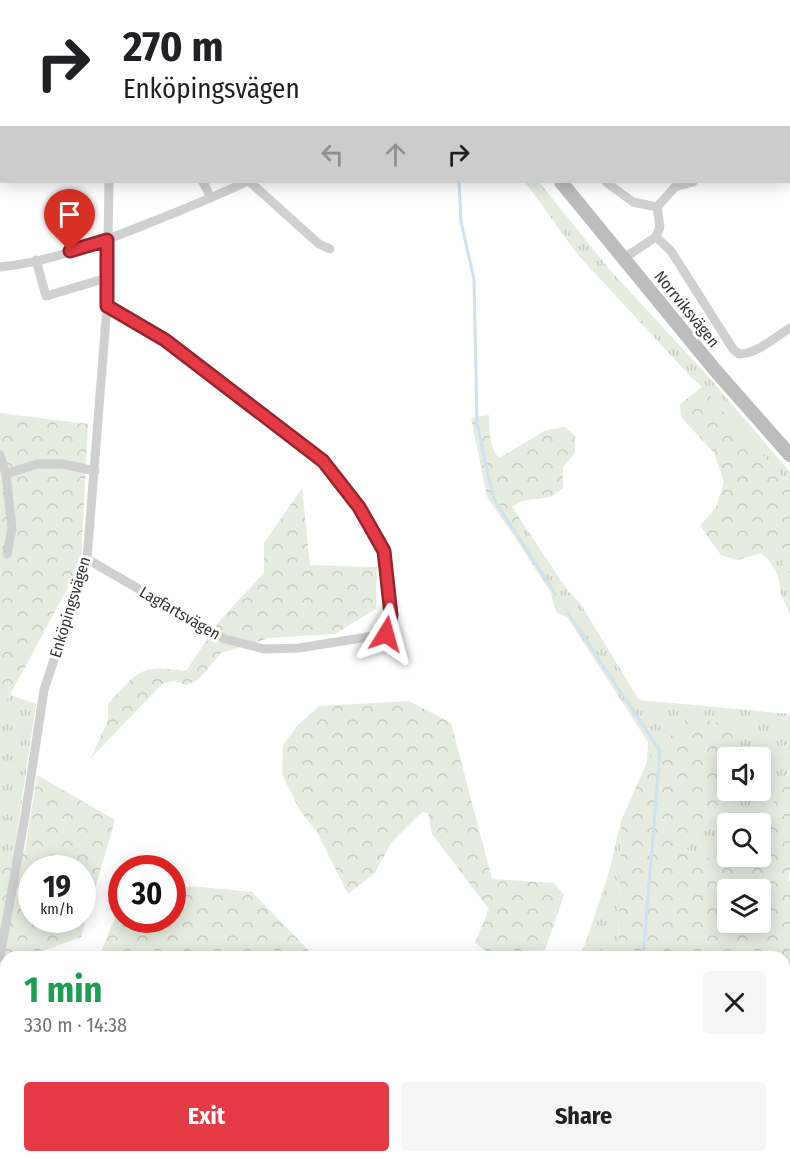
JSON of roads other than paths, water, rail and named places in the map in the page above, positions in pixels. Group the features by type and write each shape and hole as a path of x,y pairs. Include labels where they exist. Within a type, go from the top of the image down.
{"street":[{"name":"Enköpingsvägen","path":"1,951 44,690 87,559 107,306 109,183"},
{"path":"204,183 211,198"},
{"path":"0,267 36,260 107,240 246,183"},
{"path":"249,183 319,244 330,249"},
{"name":"Norrviksvägen","path":"562,183 715,370 790,455"},
{"path":"607,183 633,202 657,207"},
{"path":"657,207 675,187 689,183"},
{"path":"624,258 656,237 660,227 657,207"},
{"path":"656,237 671,251 733,349 739,354 756,350 790,328"},
{"path":"36,260 46,296 107,278"},
{"name":"Lagfartsvägen","path":"87,559 225,639 264,649 287,648 386,634 391,615 384,551 359,507 323,461 165,340 107,306"},
{"path":"0,455 10,496 12,529 7,554"},
{"path":"6,474 37,464 63,464 95,471"}],"waterway":[{"path":"459,183 461,222 474,279 477,422 488,475 495,501 556,595"},
{"path":"568,613 660,751 643,951"}]}
